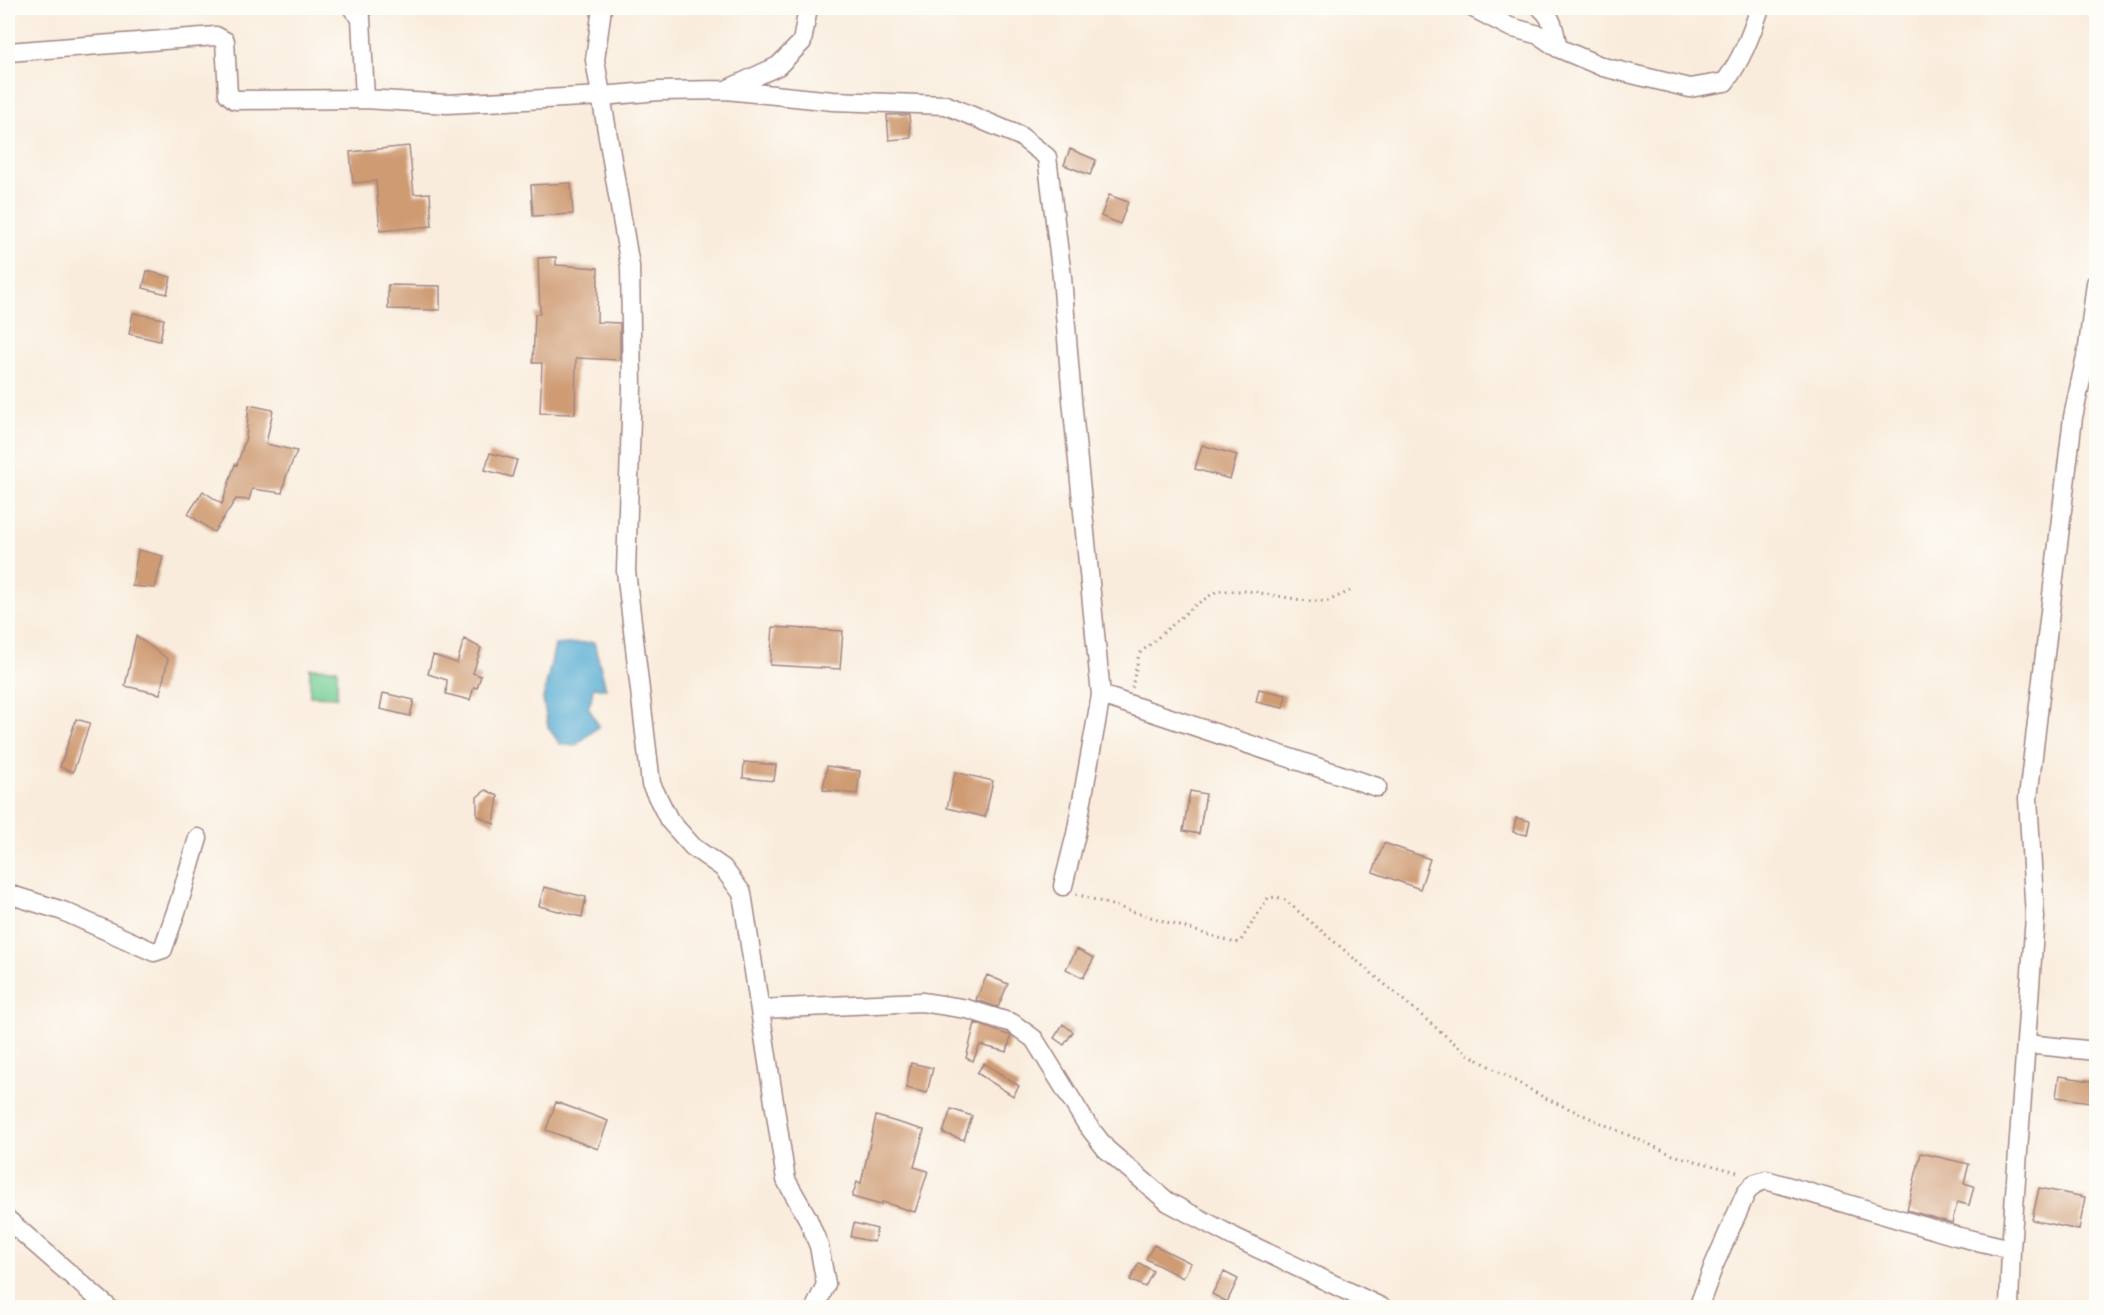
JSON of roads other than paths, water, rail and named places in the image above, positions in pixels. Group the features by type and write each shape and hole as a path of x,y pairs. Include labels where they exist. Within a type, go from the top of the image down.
{"street":[{"path":"352,8 360,18 365,99"},
{"path":"602,8 595,60 630,266 632,388 626,571 651,784 669,820 693,847 723,868 742,893 786,1180 807,1217 819,1246 823,1265 826,1284 815,1308"},
{"path":"726,90 778,66 802,42 808,8"},
{"path":"1473,8 1510,27 1539,35 1558,48 1603,67 1690,88 1725,82 1737,67 1750,39 1760,8"},
{"path":"1541,8 1552,24 1558,48"},
{"path":"8,52 216,36 225,41 228,94 235,100 365,99 447,104 659,91 726,90 833,101 946,105 1020,136 1047,157 1062,277 1101,694 1076,834 1063,886"},
{"path":"2009,1308 2011,1249 2036,917 2028,798 2073,417 2088,347 2097,283"},
{"path":"1101,694 1377,787"},
{"path":"8,894 63,911 154,952 163,949 198,838"},
{"path":"760,1009 922,1002 967,1010 1011,1023 1034,1039 1086,1123 1107,1149 1168,1202 1234,1237 1383,1308"},
{"path":"2026,1044 2097,1051"},
{"path":"1698,1308 1746,1193 1754,1184 1766,1180 1956,1236 2011,1249"},
{"path":"8,1220 109,1308"}],"water":[{"path":"594,642 606,689 593,687 588,707 599,726 575,746 560,744 548,727 543,699 555,645"}]}
